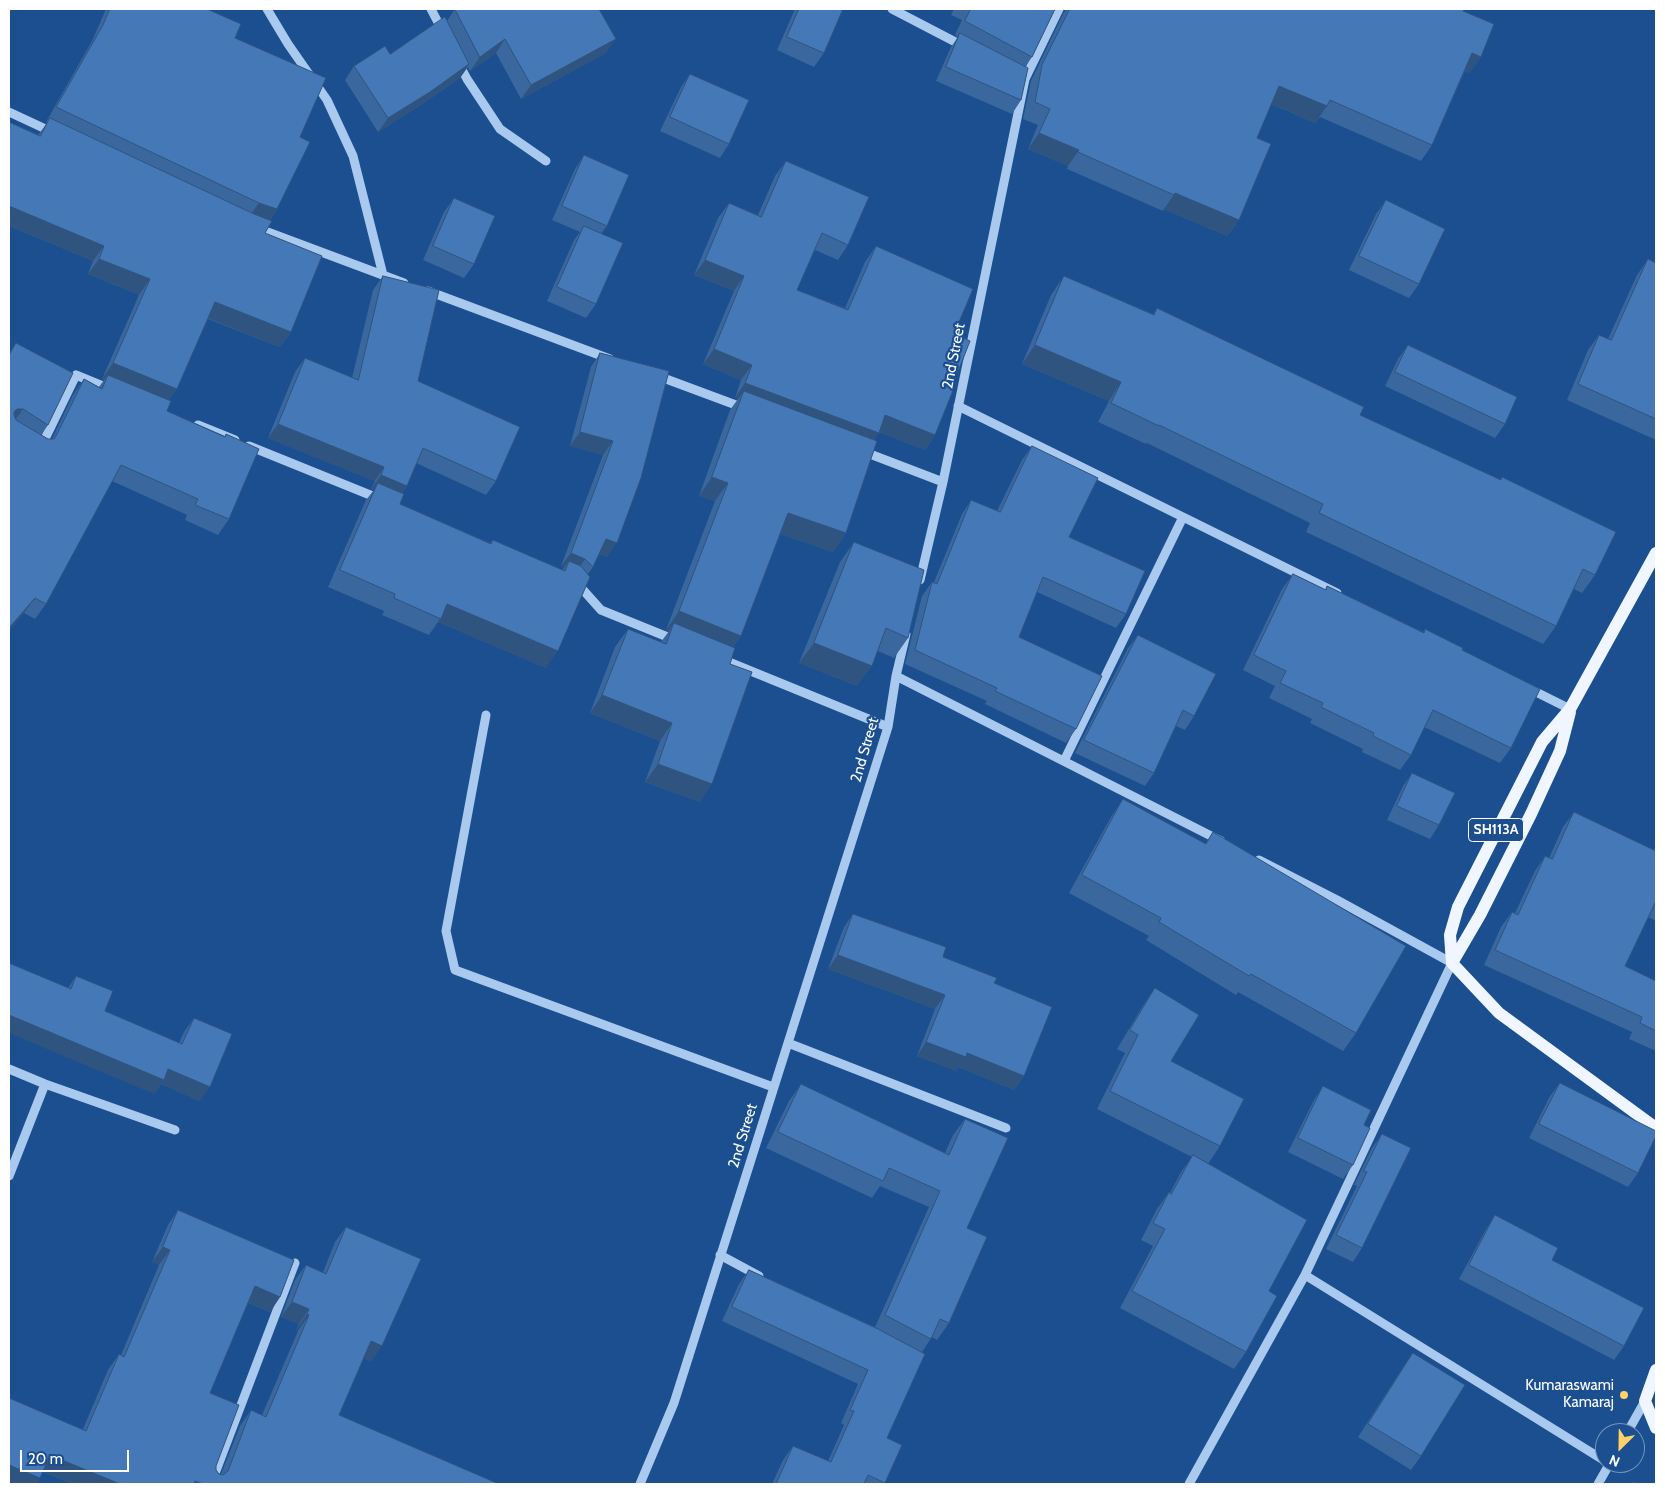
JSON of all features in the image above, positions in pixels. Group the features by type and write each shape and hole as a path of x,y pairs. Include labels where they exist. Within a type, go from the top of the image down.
{"main road":[{"name":"SH113A","path":"1452,963 1450,935 1458,907 1542,742 1570,709 1656,553"},
{"name":"SH113A","path":"1452,963 1480,915 1531,814 1560,751 1570,709"},
{"path":"1452,963 1499,1013 1656,1128"},
{"path":"1656,1370 1645,1401 1656,1428"}],"street":[{"path":"267,9 288,44 327,100 353,156 383,275"},
{"path":"431,9 445,35"},
{"path":"892,9 972,51"},
{"name":"2nd Street","path":"916,593 944,482 1024,78 1059,9"},
{"path":"454,53 467,79 500,129 546,160"},
{"path":"1016,74 1024,78"},
{"path":"9,112 62,137"},
{"path":"246,224 411,285"},
{"path":"420,288 616,361"},
{"path":"644,371 756,413"},
{"path":"32,444 40,449 76,375 122,394"},
{"path":"958,406 1341,596"},
{"path":"186,420 389,503"},
{"path":"850,447 944,482"},
{"path":"1064,761 1183,517"},
{"path":"564,574 573,578 602,610 685,644"},
{"name":"2nd Street","path":"642,1483 674,1403 772,1087 788,1043 888,727 896,676 910,621"},
{"path":"712,656 888,727"},
{"path":"896,676 1232,846"},
{"path":"1517,683 1570,709"},
{"path":"486,715 446,931 455,970 772,1087"},
{"path":"1189,1484 1305,1275 1452,963 1337,900 1249,855"},
{"path":"788,1043 1006,1128"},
{"path":"9,1069 45,1084 175,1130"},
{"path":"9,1176 45,1084"},
{"path":"720,1255 771,1283"},
{"path":"211,1484 295,1263"},
{"path":"1305,1275 1595,1455"},
{"path":"1633,1423 1645,1401"}],"building":[{"path":"110,9 207,9 241,24 235,38 326,78 300,137 310,142 277,209 259,203 56,107 103,25"},
{"path":"455,9 599,9 616,39 531,85 505,39 480,57"},
{"path":"799,9 843,9 824,53 787,37"},
{"path":"971,9 1055,9 1032,57 965,21"},
{"path":"1070,9 1464,9 1463,11 1494,24 1481,57 1472,53 1432,145 1330,100 1327,106 1279,86 1257,138 1271,144 1239,220 1175,193 1174,195 1039,133 1050,109 1035,102 1042,65"},
{"path":"445,17 469,64 430,92 388,118 354,66 385,46 390,54"},
{"path":"960,33 1028,68 1021,100 946,67"},
{"path":"690,74 749,100 729,144 670,117"},
{"path":"50,118 272,221 265,233 322,256 291,332 215,302 177,389 113,363 150,279 99,259 104,246 9,206 9,122 40,136"},
{"path":"584,155 629,175 607,226 562,206"},
{"path":"786,161 869,197 848,245 822,233 797,290 848,310 876,246 973,289 954,334 970,341 935,435 885,415 879,433 745,383 752,365 714,349 744,276 705,260 729,203 761,217"},
{"path":"454,198 495,216 474,264 433,246"},
{"path":"1386,200 1445,229 1419,284 1359,256"},
{"path":"584,226 623,243 596,304 557,287"},
{"path":"1648,259 1656,263 1656,419 1578,384 1599,335 1611,340"},
{"path":"383,276 439,290 418,381 520,427 496,481 423,448 407,486 381,475 384,467 278,424 305,358 358,380"},
{"path":"1064,276 1154,315 1157,308 1364,407 1360,415 1501,480 1502,477 1616,532 1595,575 1583,569 1556,626 1319,513 1323,504 1111,403 1121,382 1035,345"},
{"path":"16,343 73,373 48,425 23,409 17,409 14,412 16,420 48,439 54,439 56,436 84,379 102,389 108,375 171,401 167,411 225,437 226,434 259,449 229,519 195,505 198,499 121,465 46,604 35,598 9,628 9,356"},
{"path":"1408,345 1517,397 1505,424 1395,372"},
{"path":"600,353 669,371 641,478 617,543 606,539 593,567 585,559 571,553 613,441 580,432"},
{"path":"744,391 877,441 846,533 788,513 741,636 679,611 728,483 712,477"},
{"path":"1032,446 1098,478 1069,537 1145,571 1126,614 1043,577 1019,637 1102,676 1076,729 995,691 997,688 915,650 932,582 937,584 971,500 1000,512"},
{"path":"378,483 404,494 400,504 491,544 493,540 565,571 569,561 581,566 590,577 558,651 447,604 441,619 394,598 395,594 340,570"},
{"path":"854,542 924,570 908,638 886,628 872,666 814,643"},
{"path":"1293,574 1326,590 1327,586 1424,633 1425,629 1463,648 1462,650 1540,689 1511,748 1433,710 1411,755 1373,736 1374,733 1321,707 1323,703 1280,683 1286,671 1254,655"},
{"path":"674,623 735,648 730,664 752,672 712,784 658,764 672,723 602,695 628,629 666,644"},
{"path":"1138,635 1216,674 1194,716 1183,710 1154,773 1084,740"},
{"path":"1412,773 1455,793 1439,825 1397,806"},
{"path":"1123,799 1206,844 1213,832 1406,946 1356,1033 1251,974 1249,976 1159,922 1161,918 1082,875"},
{"path":"1574,812 1656,851 1656,901 1625,966 1656,981 1656,1031 1640,1023 1642,1017 1495,950 1512,912 1518,915 1545,856 1552,859"},
{"path":"853,914 946,947 943,957 997,978 994,983 1052,1007 1024,1076 967,1053 966,1057 926,1042 945,995 838,955"},
{"path":"9,963 71,989 76,976 113,991 105,1011 182,1044 194,1018 232,1034 210,1087 168,1069 164,1080 9,1015"},
{"path":"1155,988 1199,1015 1171,1061 1244,1099 1220,1146 1110,1091 1138,1035 1130,1030"},
{"path":"1560,1083 1656,1131 1656,1136 1638,1173 1539,1124"},
{"path":"801,1084 949,1155 965,1119 1008,1138 967,1228 987,1237 949,1323 940,1319 931,1339 885,1315 940,1191 889,1168 883,1181 778,1132"},
{"path":"1323,1086 1371,1110 1364,1125 1370,1128 1353,1165 1298,1138"},
{"path":"1382,1134 1411,1148 1362,1248 1336,1235 1367,1172 1364,1171"},
{"path":"1193,1155 1307,1220 1269,1291 1277,1296 1246,1352 1132,1291 1165,1229 1153,1223 1169,1192 1171,1194"},
{"path":"178,1210 294,1260 280,1297 255,1286 210,1393 239,1405 216,1466 219,1474 223,1475 228,1471 251,1410 266,1417 309,1315 307,1314 309,1309 292,1302 306,1265 326,1274 346,1227 421,1259 382,1346 371,1341 339,1415 499,1484 203,1484 195,1481 194,1484 120,1484 50,1455 40,1478 9,1465 9,1398 86,1431 119,1354 124,1357 170,1250 163,1247"},
{"path":"1495,1215 1558,1248 1552,1260 1644,1308 1624,1346 1469,1265"},
{"path":"749,1270 878,1329 925,1354 887,1438 902,1445 885,1483 868,1475 864,1484 776,1484 793,1446 831,1462 854,1411 850,1410 868,1370 732,1307"},
{"path":"1413,1353 1465,1385 1421,1456 1368,1424"}],"place":[{"name":"Kumaraswami Kamaraj","path":"1624,1395"}]}
